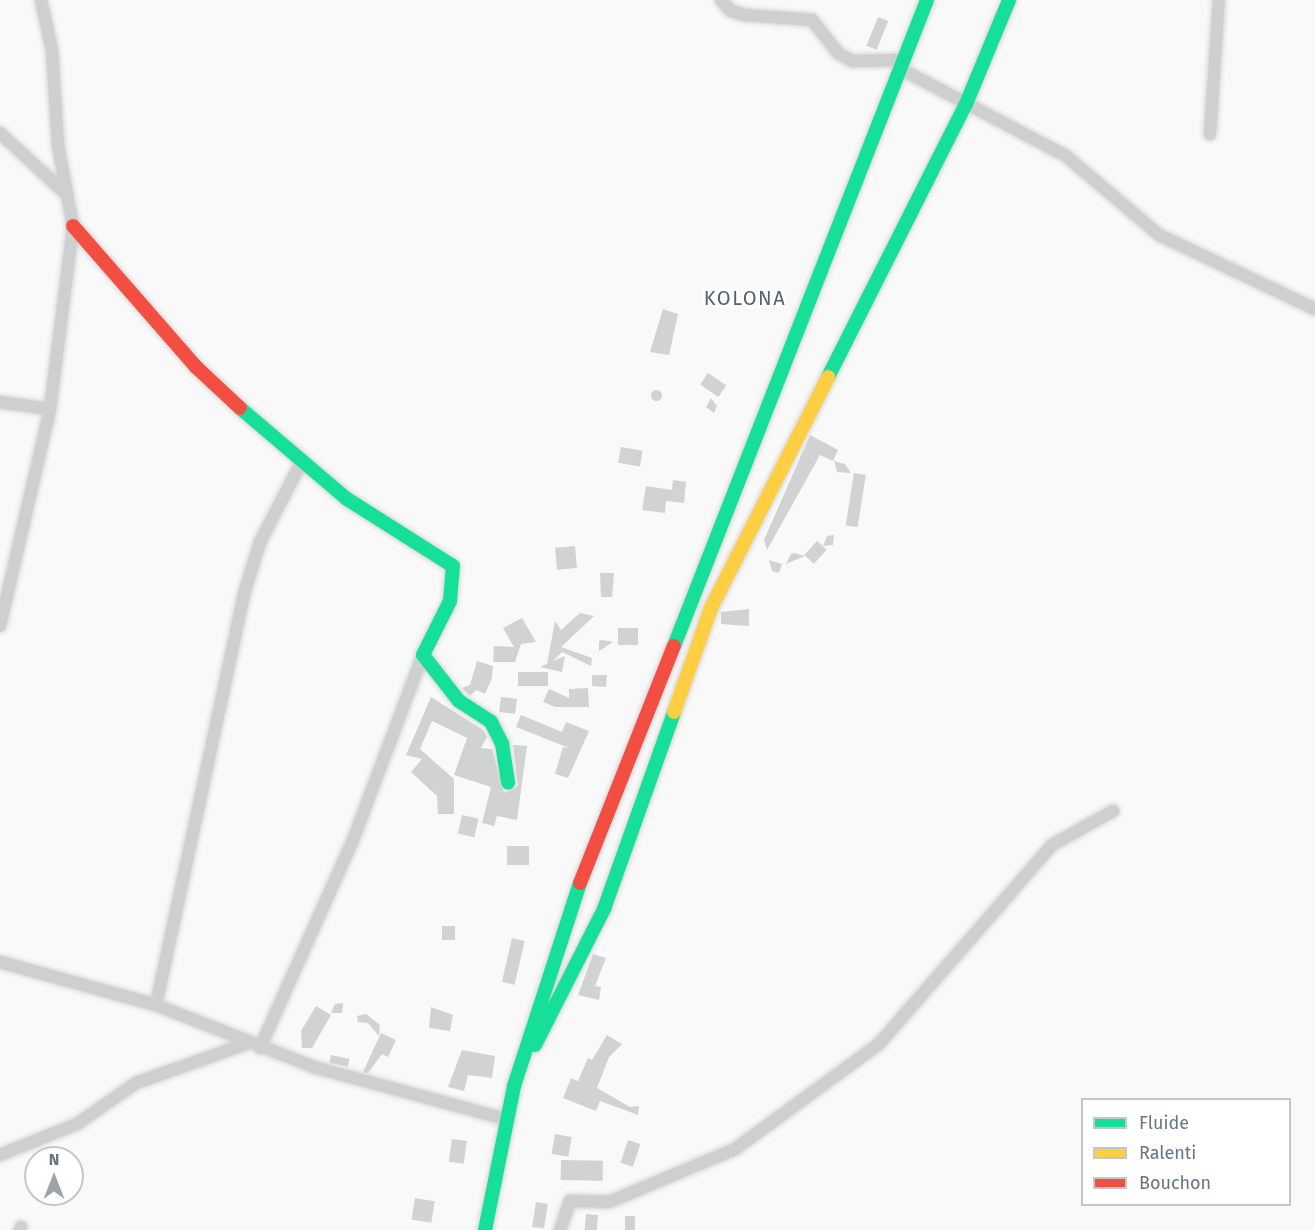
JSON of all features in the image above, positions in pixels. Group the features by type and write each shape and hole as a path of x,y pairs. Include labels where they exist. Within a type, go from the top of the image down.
{"main road":[{"path":"484,1230 514,1086 562,930 927,0"},
{"path":"514,1086 604,909 711,608 966,104 1009,0"},
{"path":"73,226 196,367 301,463 346,499 453,566 450,601 423,656 459,701 491,722 502,744 508,783"}],"street":[{"path":"0,626 50,409 73,226 65,193 52,50 41,0"},
{"path":"721,0 731,11 745,15 812,20 839,54 853,61 903,64 966,104 1066,156 1159,236 1315,309"},
{"path":"1210,134 1219,0"},
{"path":"0,133 65,193"},
{"path":"0,402 50,409"},
{"path":"156,1005 244,594 260,542 301,463"},
{"path":"260,1048 353,840 423,656"},
{"path":"560,1230 570,1201 609,1203 735,1149 879,1044 1052,845 1113,811"},
{"path":"0,962 156,1005 246,1044 506,1119"},
{"path":"0,1155 77,1124 136,1083 246,1044"}],"building":[{"path":"878,17 888,21 877,50 866,46"},
{"path":"663,309 678,314 669,355 650,352"},
{"path":"708,373 726,385 718,397 700,385"},
{"path":"656,390 660,391 660,399 656,400 652,399 651,395 652,391"},
{"path":"711,398 717,406 714,413 706,407"},
{"path":"810,435 838,450 833,461 820,455 767,550 764,540"},
{"path":"621,447 643,451 640,467 618,463"},
{"path":"834,461 845,464 851,473 837,472"},
{"path":"854,473 866,475 858,527 846,525"},
{"path":"673,480 686,482 684,503 666,501 665,513 642,510 646,486 672,490"},
{"path":"834,535 833,545 823,546 827,536"},
{"path":"817,541 827,550 814,564 804,555"},
{"path":"575,546 577,568 557,570 555,548"},
{"path":"791,554 805,556 786,564"},
{"path":"769,560 782,564 779,573 772,571"},
{"path":"600,573 614,573 612,597 601,597"},
{"path":"749,609 749,626 721,624 721,612"},
{"path":"580,613 594,616 561,647 592,658 591,666 562,652 553,661 565,656 562,672 540,667 547,664 555,621 561,630"},
{"path":"522,618 536,642 521,644 515,662 493,662 494,646 514,647 503,628"},
{"path":"618,628 638,628 638,645 618,645"},
{"path":"602,640 613,642 599,651 599,641"},
{"path":"477,661 493,666 492,678 485,694 476,690 470,696 462,688 470,685"},
{"path":"518,672 548,672 548,686 518,686"},
{"path":"592,675 607,675 606,687 592,686"},
{"path":"588,688 589,707 555,707 543,702 549,689 569,698 569,689"},
{"path":"431,697 483,730 487,737 481,748 492,749 504,793 518,786 513,745 527,746 517,820 497,816 494,826 482,823 491,787 454,775 467,738 432,721 420,749 454,779 454,814 438,814 437,796 411,772 422,759 406,755"},
{"path":"501,697 517,699 515,714 499,712"},
{"path":"521,715 562,732 566,722 589,731 568,778 555,774 563,747 569,748 516,727"},
{"path":"462,815 479,819 474,837 458,834"},
{"path":"507,846 529,846 529,865 507,865"},
{"path":"442,926 455,926 455,940 442,940"},
{"path":"512,938 525,941 515,985 502,982"},
{"path":"593,954 606,958 595,986 601,987 599,1000 578,995"},
{"path":"343,1003 342,1013 331,1013 335,1004"},
{"path":"316,1006 331,1015 312,1048 302,1048 301,1031"},
{"path":"431,1007 453,1015 450,1031 429,1028"},
{"path":"366,1014 380,1025 379,1036 368,1023 358,1022 357,1016"},
{"path":"381,1033 396,1040 388,1057 382,1054 368,1073 363,1072"},
{"path":"607,1035 622,1044 609,1057 597,1088 630,1107 639,1106 638,1115 600,1101 596,1111 563,1098 571,1078 578,1081 588,1058 592,1060"},
{"path":"462,1050 495,1056 492,1078 468,1075 464,1091 448,1087"},
{"path":"331,1055 350,1059 348,1067 329,1063"},
{"path":"555,1134 572,1137 568,1157 552,1154"},
{"path":"452,1139 467,1141 464,1164 449,1162"},
{"path":"628,1140 640,1144 633,1167 621,1163"},
{"path":"561,1160 603,1161 603,1181 561,1180"},
{"path":"415,1198 435,1201 431,1223 412,1220"},
{"path":"536,1202 548,1204 544,1229 532,1227"},
{"path":"586,1214 598,1215 597,1230 585,1230"},
{"path":"625,1216 635,1216 635,1230 625,1230"}],"traffic: fast":[{"path":"674,646 927,0"},
{"path":"828,377 966,104 1009,0"},
{"path":"240,408 347,499 453,566 450,601 423,655 459,701 491,722 502,744 508,783"},
{"path":"535,1045 604,909 674,712"},
{"path":"485,1230 514,1086 580,883"}],"traffic: slow":[{"path":"674,712 711,608 828,377"}],"traffic: jam":[{"path":"73,226 196,367 240,408"},
{"path":"580,883 674,646"}],"district":[{"name":"KOLONA","path":"745,298"}]}
